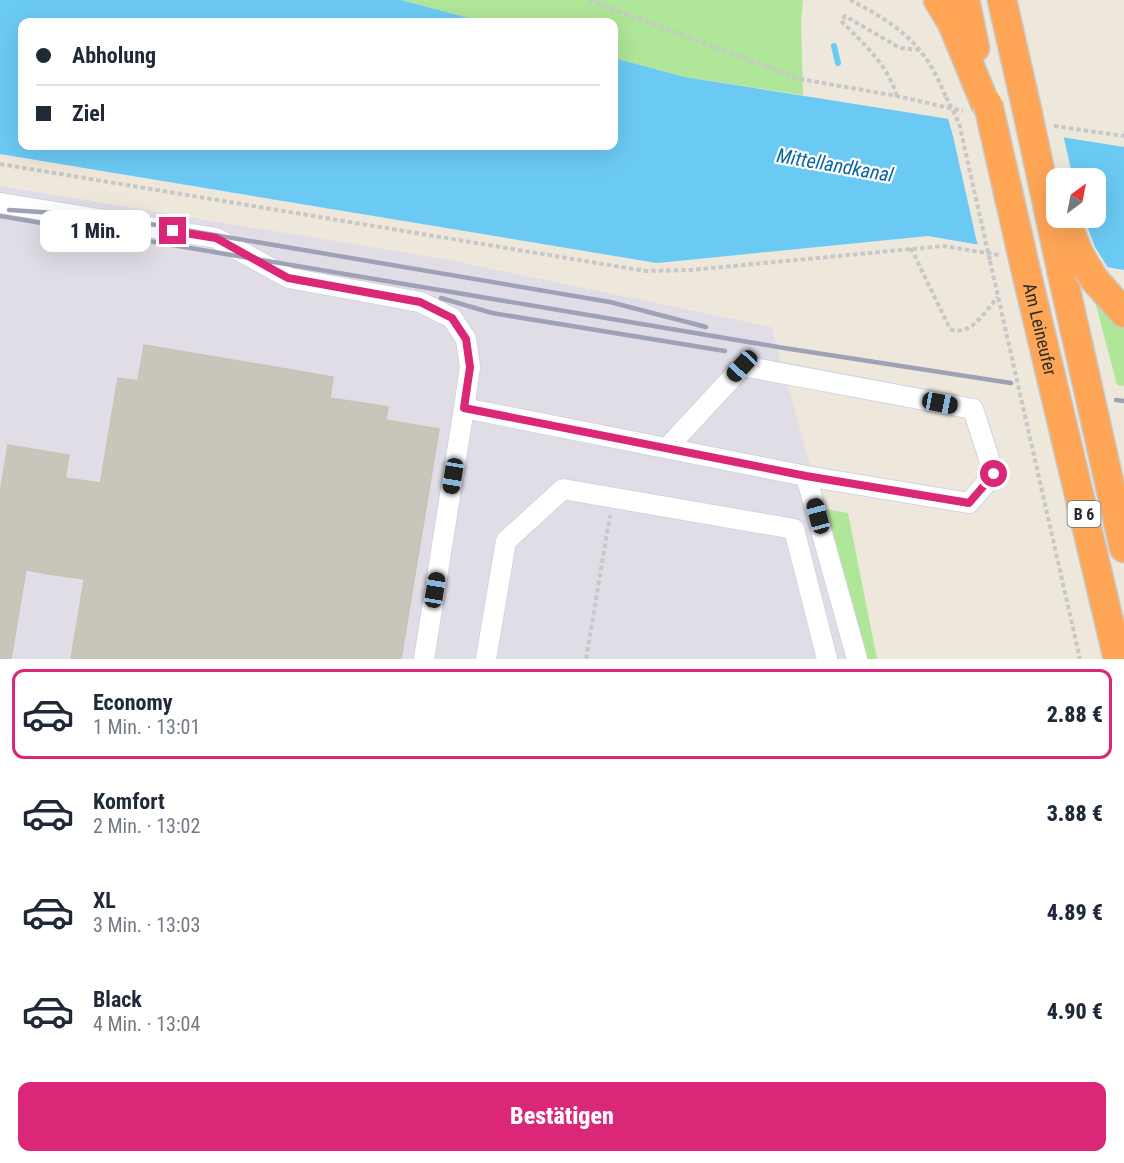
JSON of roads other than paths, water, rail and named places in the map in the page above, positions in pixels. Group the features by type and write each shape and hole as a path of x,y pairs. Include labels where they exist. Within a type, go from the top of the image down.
{"highway":[{"path":"938,0 952,23 988,109"},
{"name":"Am Leineufer","path":"964,0 1118,659"},
{"name":"Am Leineufer","path":"1002,0 1124,548"},
{"path":"1027,110 1048,168"},
{"path":"1069,228 1079,254 1095,279 1124,313"}],"lane":[{"path":"0,203 216,238 288,278 420,302 452,318 466,339 470,367 423,659"},
{"path":"464,408 806,476 969,503 994,474 973,410 742,366 667,448"},
{"path":"806,476 857,659"},
{"path":"486,659 506,540 563,489 794,529 827,659"}],"water":[{"name":"Mittellandkanal","path":"0,0 401,0 469,18 18,18 18,150 618,150 618,59 685,77 1124,147 1124,270 928,236 657,263 0,154"}],"waterway":[{"path":"834,46 838,63"}],"railway":[{"path":"9,210 103,216 610,302 706,327"},
{"path":"0,216 784,348 1011,383"},
{"path":"441,298 492,313 725,351"},
{"path":"1116,400 1124,401"}]}
